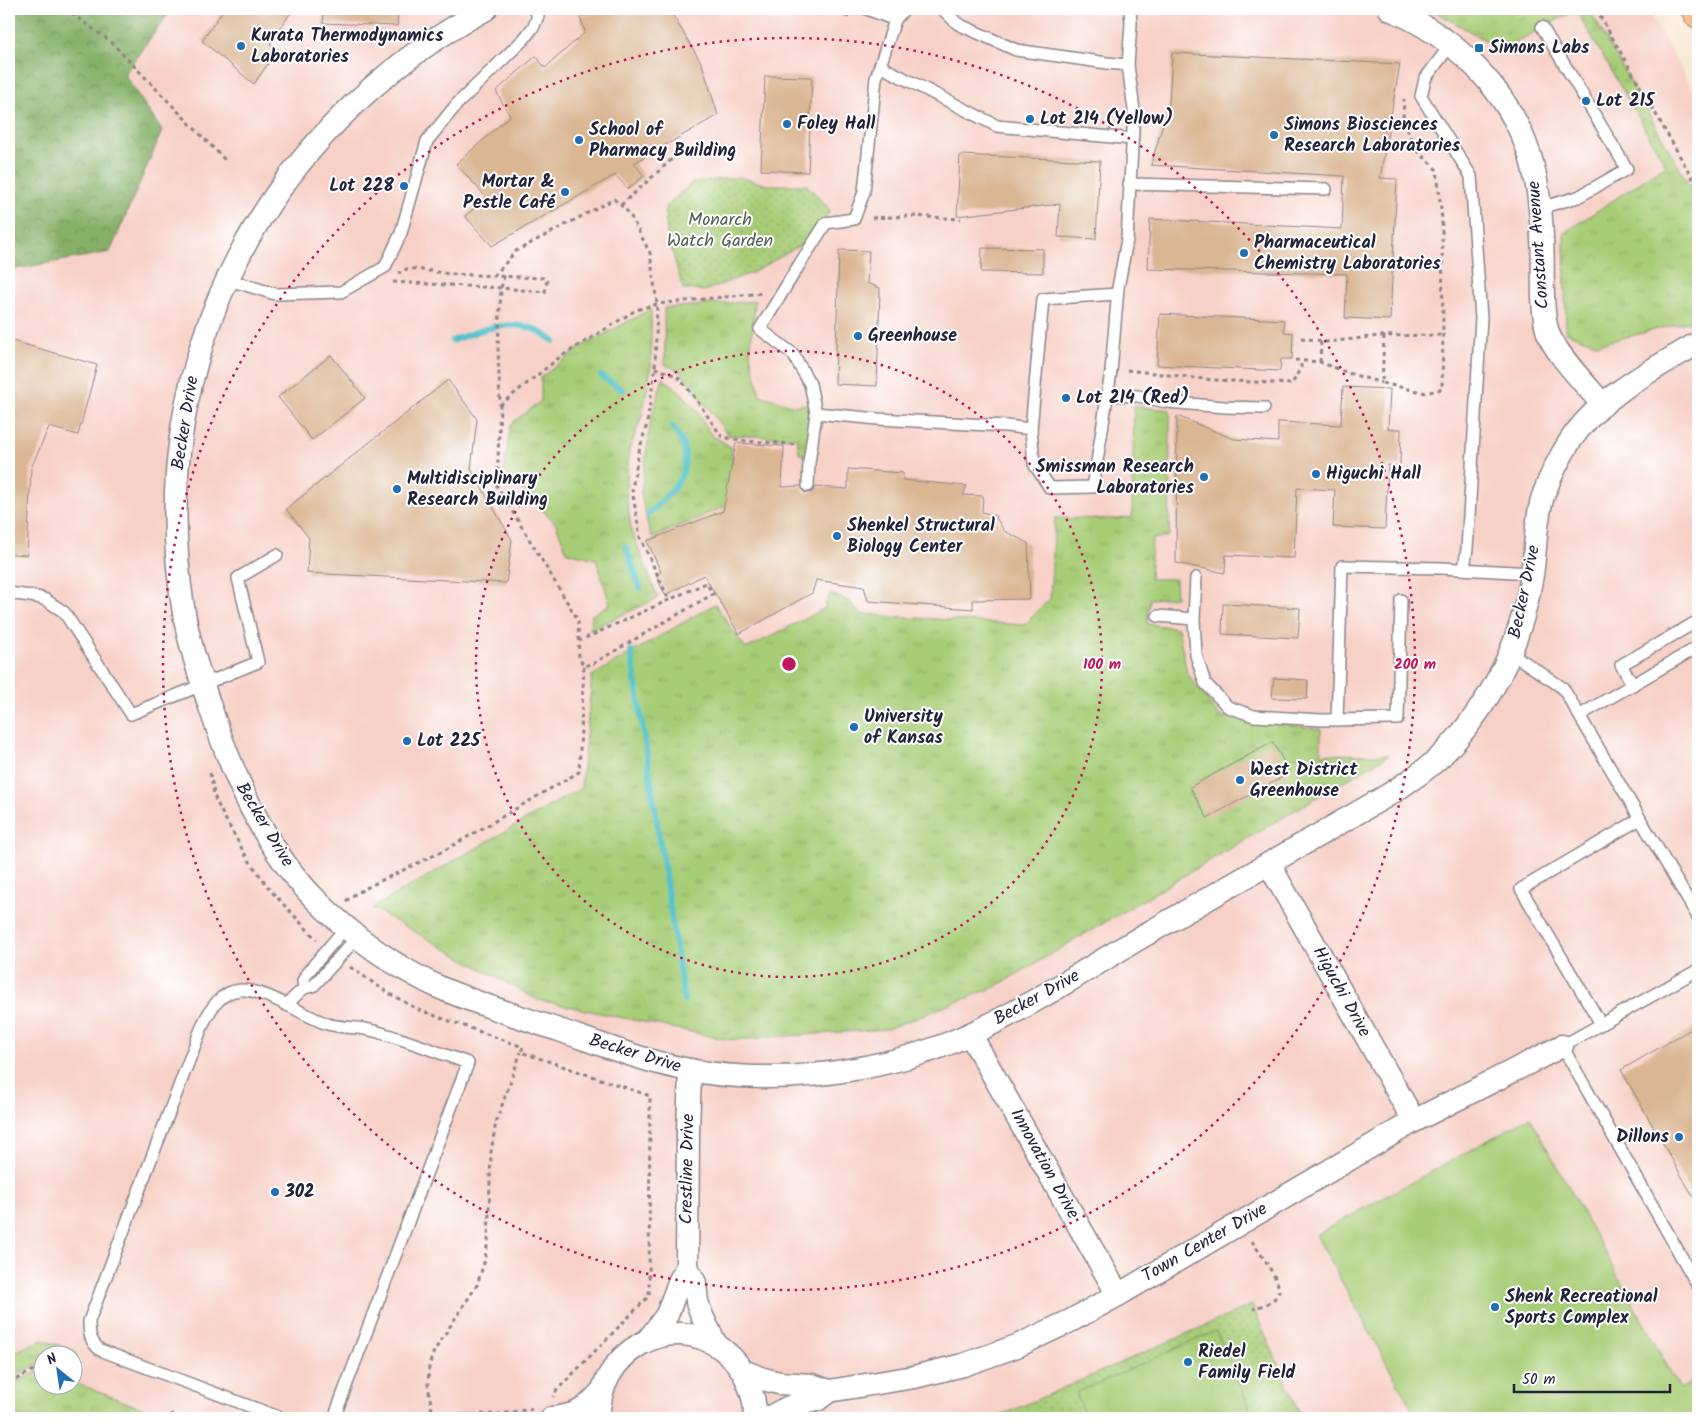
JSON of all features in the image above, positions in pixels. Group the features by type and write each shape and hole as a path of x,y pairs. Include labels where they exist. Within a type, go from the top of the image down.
{"highway":[{"path":"1695,9 1698,14"}],"street":[{"name":"Becker Drive","path":"486,9 423,47 389,72 342,114 316,142 288,177 261,217 226,279 206,332 195,370 185,412 179,452 176,522 183,608 202,684 234,774 249,806 268,838 296,877 315,899 407,970 440,987 499,1010 627,1054 690,1070 737,1076 778,1077 855,1069 898,1060 946,1045 1021,1008 1390,794 1417,776 1441,755 1469,725 1493,691 1511,653 1524,616 1532,574 1541,504 1555,467 1570,441 1585,422 1620,390 1698,343"},
{"name":"Constant Avenue","path":"1390,9 1413,19 1451,44 1477,67 1508,108 1530,155 1536,182 1540,208 1544,315 1548,334 1556,348 1603,405"},
{"name":"Higuchi Drive","path":"1268,864 1414,1121"},
{"name":"Innovation Drive","path":"970,1034 1118,1295"},
{"name":"Town Center Drive","path":"768,1418 796,1404 817,1400 830,1391 914,1377 963,1365 1017,1346 1070,1321 1118,1295 1414,1121 1562,1046"},
{"name":"Crestline Drive","path":"648,1340 667,1315 679,1282 687,1267 690,1070"},
{"name":"Crestline Drive","path":"687,1267 695,1283 697,1302 702,1316 716,1345"},
{"path":"599,1418 598,1408 601,1392 608,1375 618,1360 632,1348 648,1340 665,1335 700,1338 716,1345 731,1356 744,1371 752,1390 755,1418"},
{"name":"Town Center Drive","path":"744,1371 778,1383 812,1385 830,1391"},
{"path":"548,1410 571,1416 580,1412 601,1392"}],"lane":[{"path":"226,279 275,294 341,292 385,268 401,233 427,141 457,104 524,39 534,26 538,16 535,9"},
{"path":"867,9 895,20"},
{"path":"808,486 809,463 816,413 810,384 793,354 760,329 798,264 826,223 854,219 864,192 876,78 895,20 904,9"},
{"path":"942,9 958,24 1016,50 1128,65"},
{"path":"1117,294 1043,299 1040,313 1031,429 1034,464 1050,488 1093,487 1111,372 1117,294 1127,240 1134,110 1128,65 1131,24 1130,9"},
{"path":"1540,208 1578,197 1626,168 1542,27"},
{"path":"1451,44 1425,79 1421,96 1471,176 1480,318 1467,549 1464,568"},
{"path":"880,66 997,126 1132,140"},
{"path":"1129,184 1326,188"},
{"path":"1107,395 1138,396 1167,402 1224,407 1264,408"},
{"path":"816,413 1031,429"},
{"path":"9,593 46,600 64,612 130,714 258,662 238,578 277,555"},
{"path":"1337,720 1342,566 1464,568 1532,574"},
{"path":"1196,578 1194,619 1196,655 1206,683 1228,707 1254,716 1337,720 1398,719 1401,600"},
{"path":"1158,616 1194,619"},
{"path":"1633,685 1621,666 1698,621"},
{"path":"1580,715 1698,647"},
{"path":"1511,653 1563,688 1698,917"},
{"path":"1601,1024 1521,889 1640,819"},
{"path":"286,1005 304,988 303,981 307,973 348,923"},
{"path":"1698,970 1562,1046 1698,1286"},
{"path":"281,1418 100,1350 93,1344 89,1333 89,1321 196,1042 211,1009 226,994 243,990 268,997 326,1024 369,1029 468,1063 334,1418"}],"path":[{"path":"64,9 110,41 225,160"},
{"path":"822,9 850,17"},
{"path":"1596,9 1698,188"},
{"path":"1295,360 1320,362 1382,383 1426,393 1442,389 1442,220 1437,170 1414,147 1403,118 1404,96"},
{"path":"621,206 680,152"},
{"path":"494,276 516,251 614,199 629,213 650,253 657,304 655,368 647,424 638,451 632,489 640,537 669,600"},
{"path":"854,219 911,216 961,219"},
{"path":"409,268 450,274 494,276 543,278 547,281 545,292 388,283 400,272 409,268"},
{"path":"348,923 355,894 445,850 579,772 584,666 579,658 578,620 497,486 500,405 499,309 504,276"},
{"path":"500,405 566,354 636,310 657,304 761,294 769,288"},
{"path":"1300,338 1329,342 1384,336 1443,335"},
{"path":"1382,383 1384,336"},
{"path":"1320,362 1321,341"},
{"path":"1127,370 1212,380 1292,384 1301,367 1301,360"},
{"path":"655,368 678,376 722,437 746,441 792,444 796,449 796,458 809,463"},
{"path":"579,641 706,583 713,594 594,663 584,666"},
{"path":"521,1052 496,1122 491,1152 488,1241 484,1263 477,1285 434,1351 429,1366 428,1385 433,1416 501,1414 548,1410 557,1390 649,1296 650,1096"},
{"path":"1241,1223 1278,1285 1279,1291 1271,1301 1253,1309"},
{"path":"9,1383 32,1371"},
{"path":"172,1413 174,1418"}],"shaded area":[{"name":"University of Kansas","path":"9,9 1648,9 1698,99 1698,1418 9,1418"}],"green space":[{"path":"9,9 172,9 124,74 162,131 110,252 9,270"},
{"path":"1431,9 1589,9 1698,201 1698,319 1598,344 1566,332 1564,233 1666,165 1576,10 1502,50"},
{"name":"Monarch Watch Garden","path":"740,177 767,185 807,185 830,210 812,238 754,272 704,291 683,289 667,234 665,207 692,183"},
{"path":"755,301 750,354 760,395 794,406 809,404 810,459 799,453 797,438 728,435 681,372 665,364 664,308"},
{"path":"651,309 651,367 642,416 629,450 626,493 631,530 658,598 590,630 592,615 610,604 596,559 567,552 556,524 504,471 511,424 541,401 541,377 581,347"},
{"path":"663,378 680,391 697,411 711,435 731,447 735,502 652,538 641,493 651,419"},
{"path":"1134,406 1170,410 1169,536 1152,539 1150,579 1175,579 1176,597 1150,599 1147,624 1178,628 1187,673 1219,716 1321,729 1321,754 1389,755 995,987 887,1029 729,1040 538,1000 372,908 581,788 592,676 715,604 746,649 824,609 830,594 850,602 860,614 1024,625 1050,599 1055,518 1118,519 1132,517"},
{"name":"Shenk Recreational Sports Complex","path":"1530,1117 1680,1389 1698,1379 1698,1418 1417,1418 1316,1235"},
{"path":"1252,1305 1302,1418 995,1418"},
{"name":"Riedel Family Field","path":"1216,1331 1254,1418 1087,1418 1076,1393"},
{"path":"43,1340 55,1344 32,1344 32,1367 9,1380 9,1355 36,1342"},
{"path":"32,1374 32,1394 82,1394 82,1385 167,1418 9,1418 9,1386"}],"building":[{"name":"Kurata Thermodynamics Laboratories","path":"224,9 293,9 270,44 278,49 254,84 202,41"},
{"path":"324,9 398,9 397,26 323,23"},
{"name":"School of Pharmacy Building","path":"605,9 669,9 702,64 718,115 634,163 644,176 628,189 615,175 492,246 465,216 487,198 456,164 510,116 496,91 536,56 545,68 585,32 580,17"},
{"name":"Simons Biosciences Research Laboratories","path":"1172,53 1400,64 1380,178 1397,179 1390,320 1345,318 1347,274 1148,269 1150,219 1342,229 1344,176 1151,165 1169,103"},
{"name":"Foley Hall","path":"765,76 812,77 808,172 761,170"},
{"path":"960,155 1100,161 1096,239 1058,237 1060,204 957,216"},
{"path":"982,248 1043,249 1043,273 981,272"},
{"name":"Greenhouse","path":"839,250 869,251 867,283 880,288 877,386 835,384"},
{"path":"1160,314 1284,320 1284,332 1293,333 1292,359 1281,359 1280,371 1157,365"},
{"path":"9,340 97,365 78,435 49,427 31,468 27,555 9,554"},
{"path":"331,355 365,398 312,440 278,397"},
{"name":"Multidisciplinary Research Building","path":"448,380 477,419 471,469 512,540 506,583 307,573 309,538 286,509"},
{"name":"Higuchi Hall","path":"1343,387 1390,389 1388,429 1401,429 1400,466 1388,465 1385,529 1333,527 1335,490 1297,488 1294,558 1226,555 1225,573 1176,563 1177,416 1234,439 1278,442 1278,422 1341,425"},
{"name":"Shenkel Structural Biology Center","path":"736,443 784,446 782,487 801,486 804,492 807,493 812,492 815,487 848,489 848,469 903,473 903,480 967,486 963,495 983,496 982,512 995,516 1004,531 1028,543 1030,599 973,600 973,609 868,601 864,587 816,580 812,593 739,634 704,575 665,595 656,575 661,572 647,541 723,511"},
{"path":"1223,604 1300,608 1298,638 1222,634"},
{"path":"1274,678 1308,680 1307,699 1272,698"},
{"name":"West District Greenhouse","path":"1273,742 1290,773 1207,818 1190,787"},
{"name":"Dillons","path":"1698,1025 1698,1205 1621,1070"}],"waterway":[{"path":"452,341 481,330 510,325 534,329 554,341"},
{"path":"601,376 623,390"},
{"path":"648,514 673,489 685,465 684,448 673,427"},
{"path":"626,547 640,588"},
{"path":"631,651 684,1000"}],"place":[{"name":"Kurata Thermodynamics Laboratories","path":"241,46"},
{"name":"Simons Labs","path":"1479,48"},
{"name":"Lot 215","path":"1586,101"},
{"name":"Lot 214 (Yellow)","path":"1030,119"},
{"name":"Foley Hall","path":"787,124"},
{"name":"Simons Biosciences Research Laboratories","path":"1274,135"},
{"name":"School of Pharmacy Building","path":"579,140"},
{"name":"Lot 228","path":"404,186"},
{"name":"Mortar & Pestle Café","path":"565,192"},
{"name":"Pharmaceutical Chemistry Laboratories","path":"1244,253"},
{"name":"Greenhouse","path":"858,336"},
{"name":"Lot 214 (Red)","path":"1066,398"},
{"name":"Higuchi Hall","path":"1316,474"},
{"name":"Smissman Research Laboratories","path":"1204,477"},
{"name":"Multidisciplinary Research Building","path":"397,489"},
{"name":"Shenkel Structural Biology Center","path":"837,536"},
{"name":"University of Kansas","path":"854,727"},
{"name":"Lot 225","path":"407,741"},
{"name":"West District Greenhouse","path":"1240,780"},
{"name":"Dillons","path":"1679,1137"},
{"name":"302","path":"275,1192"},
{"name":"Shenk Recreational Sports Complex","path":"1495,1307"},
{"name":"Riedel Family Field","path":"1188,1362"}]}
